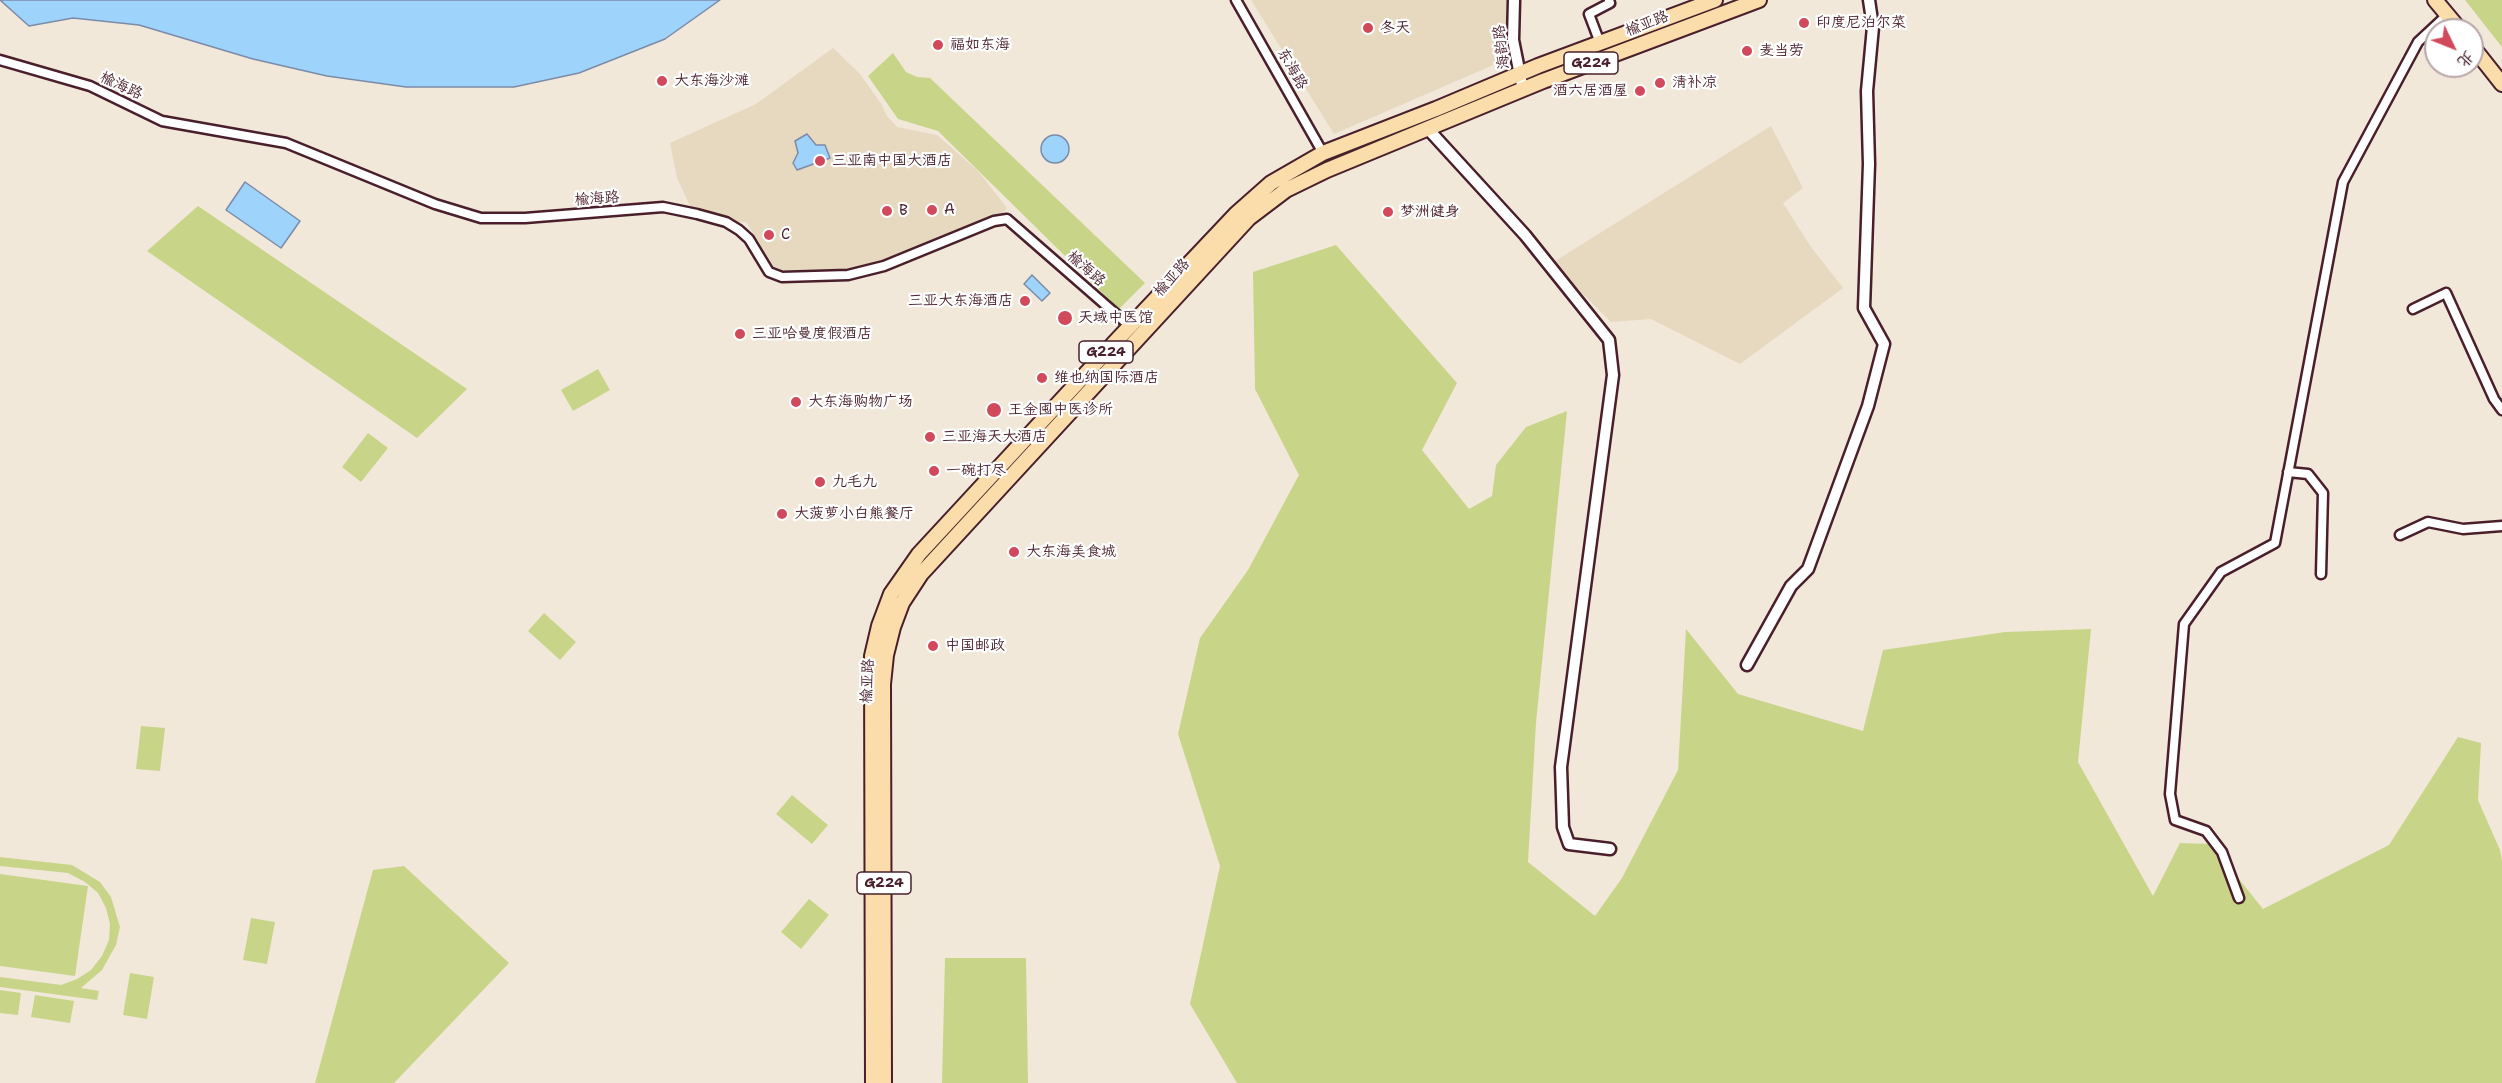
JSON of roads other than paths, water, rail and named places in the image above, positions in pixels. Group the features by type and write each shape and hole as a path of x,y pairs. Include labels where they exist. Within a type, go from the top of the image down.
{"highway":[{"name":"榆亚路","path":"873,1083 872,656 879,626 891,594 920,554 1130,326 1236,214 1271,183 1323,153 1715,0"},
{"name":"榆亚路","path":"884,1083 882,684 893,627 902,603 921,573 1250,218 1286,190 1327,170 1523,90 1759,0"},
{"path":"2435,0 2450,18"},
{"path":"2484,61 2502,84"}],"street":[{"name":"东海路","path":"1236,0 1323,153"},
{"name":"海韵路","path":"1514,0 1513,40 1523,90"},
{"path":"1600,43 1589,14 1610,3 1609,0"},
{"path":"1747,665 1791,586 1808,569 1868,406 1884,344 1864,308 1869,164 1867,91 1873,27 1869,0"},
{"path":"2239,898 2222,852 2205,831 2175,820 2170,794 2184,624 2221,572 2275,543 2343,182 2418,42 2447,15"},
{"name":"榆海路","path":"0,60 90,86 162,121 286,143 435,204 481,218 525,218 663,207 697,213 726,222 739,230 748,239 769,272 782,277 848,275 884,266 994,221 1006,219 1142,336"},
{"path":"1428,129 1525,235 1609,340 1613,375 1561,767 1563,827 1569,844 1610,849"},
{"path":"2413,309 2446,293 2494,399 2502,410"},
{"path":"2288,472 2308,474 2323,493 2321,574"},
{"path":"2400,535 2428,522 2463,529 2502,526"}],"water":[{"path":"0,0 720,0 665,39 579,73 514,87 406,87 327,76 253,59 139,25 73,18 29,26"},
{"path":"807,134 816,145 825,145 830,158 797,170 793,163 798,153 795,141"},
{"path":"1055,135 1065,139 1069,149 1065,159 1055,163 1045,159 1041,149 1045,139"},
{"path":"245,182 300,221 281,248 226,210"},
{"path":"1032,275 1050,293 1042,301 1024,284"}],"place":[{"name":"印度尼泊尔菜","path":"1804,23"},
{"name":"冬天","path":"1368,28"},
{"name":"福如东海","path":"938,45"},
{"name":"麦当劳","path":"1747,51"},
{"name":"大东海沙滩","path":"662,81"},
{"name":"清补凉","path":"1660,83"},
{"name":"酒六居酒屋","path":"1640,91"},
{"name":"三亚南中国大酒店","path":"820,161"},
{"name":"A","path":"932,210"},
{"name":"B","path":"887,211"},
{"name":"梦洲健身","path":"1388,212"},
{"name":"C","path":"769,235"},
{"name":"三亚大东海酒店","path":"1025,301"},
{"name":"天域中医馆","path":"1065,318"},
{"name":"三亚哈曼度假酒店","path":"740,334"},
{"name":"维也纳国际酒店","path":"1042,378"},
{"name":"大东海购物广场","path":"796,402"},
{"name":"王金囤中医诊所","path":"994,410"},
{"name":"三亚海天大酒店","path":"930,437"},
{"name":"一碗打尽","path":"934,471"},
{"name":"九毛九","path":"820,482"},
{"name":"大菠萝小白熊餐厅","path":"782,514"},
{"name":"大东海美食城","path":"1014,552"},
{"name":"中国邮政","path":"933,646"}]}
